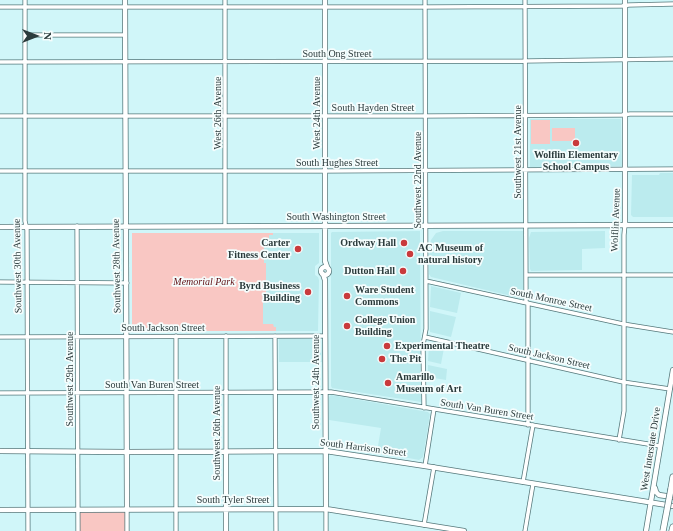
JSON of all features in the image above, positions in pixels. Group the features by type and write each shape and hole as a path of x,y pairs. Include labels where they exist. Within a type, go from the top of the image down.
{"highway":[{"path":"663,531 673,477"},
{"path":"672,531 673,527"}],"main road":[{"name":"Southwest 28th Avenue","path":"125,0 127,510"},
{"name":"West 24th Avenue","path":"325,0 325,226"},
{"name":"Wolflin Avenue","path":"625,224 626,3"},
{"name":"South Washington Street","path":"0,226 325,226 526,224 673,225"},
{"name":"Southwest 24th Avenue","path":"325,226 326,509"},
{"name":"West Interstate Drive","path":"646,531 652,503 673,370"},
{"name":"South Harrison Street","path":"0,451 326,451 673,506"},
{"name":"Southwest 26th Avenue","path":"226,451 226,531"},
{"path":"654,483 656,492 660,495 673,498"},
{"name":"South Tyler Street","path":"0,510 326,509 424,525 433,529 464,531"}],"street":[{"name":"Southwest 30th Avenue","path":"25,0 28,531"},
{"name":"West 26th Avenue","path":"225,0 226,226"},
{"name":"Southwest 22nd Avenue","path":"424,408 423,345 426,329 425,0"},
{"name":"Southwest 21st Avenue","path":"526,0 526,275 528,425"},
{"path":"0,8 325,8 526,6 626,3 673,4"},
{"path":"25,35 125,35"},
{"name":"South Ong Street","path":"0,62 326,62 673,59"},
{"name":"South Hayden Street","path":"0,116 226,117 673,114"},
{"name":"South Hughes Street","path":"0,171 673,169"},
{"name":"Wolflin Avenue","path":"619,440 624,411 623,324 625,224"},
{"name":"Southwest 29th Avenue","path":"77,226 78,531"},
{"path":"526,275 673,275"},
{"name":"South Monroe Street","path":"426,281 623,324 673,332"},
{"path":"0,282 127,283"},
{"path":"176,336 176,531"},
{"name":"Southwest 26th Avenue","path":"226,336 226,451"},
{"path":"275,336 276,531"},
{"name":"South Jackson Street","path":"0,337 325,336"},
{"name":"South Jackson Street","path":"425,337 623,382 670,389"},
{"name":"South Van Buren Street","path":"0,393 325,392 660,446"},
{"path":"424,466 434,409"},
{"path":"523,482 533,426"},
{"path":"424,525 434,467"},
{"path":"525,531 533,484"},
{"name":"Southwest 24th Avenue","path":"326,509 326,531"},
{"name":"Southwest 28th Avenue","path":"127,510 127,531"}],"shaded area":[{"name":"Wolflin Elementary School Campus","path":"530,119 621,119 622,166 530,167"},
{"path":"660,173 673,173 673,217 633,217 631,215 632,175 659,175"},
{"path":"420,231 421,402 332,388 331,233"},
{"path":"443,231 523,231 523,295 520,298 431,277 429,274 429,256 431,240 436,233"},
{"path":"605,231 605,248 582,249 582,270 531,271 529,238 531,232"},
{"path":"273,233 319,233 319,263 315,266 315,275 319,280 318,331 276,331 276,328 263,325 263,298 266,298 264,239 269,235 273,235"},
{"path":"431,286 461,293 457,313 430,307"},
{"path":"430,311 456,317 451,337 430,332"},
{"path":"279,339 321,339 322,362 279,362"},
{"path":"429,344 444,348 441,364 428,361"},
{"path":"428,365 447,369 446,380 428,377"},
{"path":"331,395 428,412 430,414 423,457 419,460 377,452 381,428 329,420 329,397"}],"green space":[{"path":"531,120 550,120 550,144 531,144"},
{"path":"552,128 575,128 575,141 552,141"},
{"name":"Memorial Park","path":"132,233 273,233 273,235 269,235 269,239 264,240 264,263 266,263 266,298 263,298 263,324 273,324 274,327 276,327 276,331 132,331"},
{"path":"80,512 126,512 126,531 80,531"}],"place":[{"name":"Wolflin Elementary School Campus","path":"576,143"},
{"name":"Ordway Hall","path":"404,243"},
{"name":"Carter Fitness Center","path":"298,249"},
{"name":"AC Museum of natural history","path":"410,254"},
{"name":"Dutton Hall","path":"403,271"},
{"name":"Byrd Business Building","path":"308,292"},
{"name":"Ware Student Commons","path":"347,296"},
{"name":"College Union Building","path":"347,326"},
{"name":"Experimental Theatre","path":"387,346"},
{"name":"The Pit","path":"382,359"},
{"name":"Amarillo Museum of Art","path":"388,383"}]}
